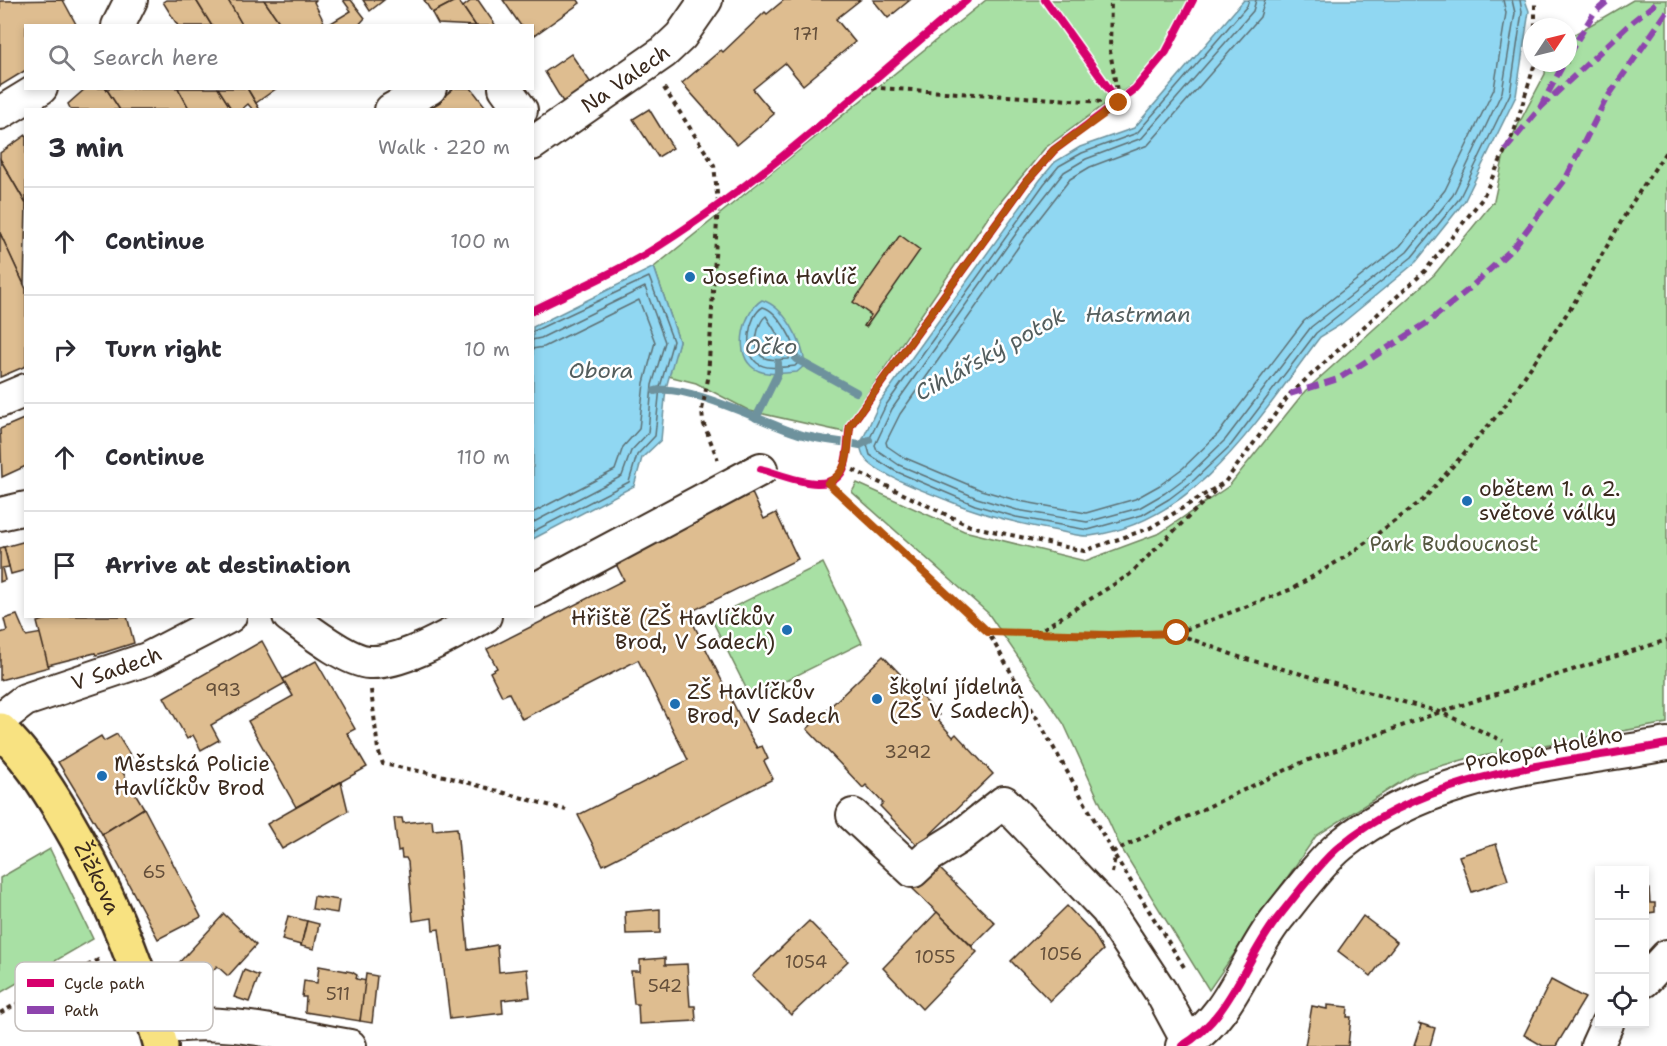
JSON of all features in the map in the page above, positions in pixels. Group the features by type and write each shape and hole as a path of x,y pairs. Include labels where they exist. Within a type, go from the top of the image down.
{"main road":[{"name":"Žižkova","path":"0,730 29,761 74,834 130,946 135,962"}],"street":[{"path":"119,24 131,0"},
{"name":"Na Valech","path":"536,136 648,64 681,36 706,0"},
{"path":"0,113 38,90"},
{"path":"395,108 426,90"},
{"path":"506,90 520,108"},
{"path":"0,401 24,391"},
{"path":"534,590 761,469"},
{"path":"0,514 24,508"},
{"name":"V Sadech","path":"0,719 25,700 147,659 226,618"},
{"path":"292,618 329,645 368,663 390,659 418,649 481,618"},
{"name":"Prokopa Holého","path":"1197,1041 1216,1019 1275,922 1339,846 1376,819 1412,800 1480,778 1667,744"},
{"path":"853,815 913,871 928,856 958,838 1004,802 1107,910 1161,992 1197,1041"},
{"path":"1649,976 1667,956"},
{"path":"213,1024 350,1046"},
{"path":"1597,1046 1605,1028"}],"path":[{"path":"1111,0 1110,51 1119,103"},
{"path":"1535,0 1535,18"},
{"path":"648,64 714,165 718,203 708,378 702,410 703,422 712,448 731,485"},
{"path":"1035,633 1130,575 1225,482 1290,394 1425,271 1482,199 1514,132 1532,72"},
{"path":"854,94 871,80"},
{"path":"1106,84 1119,103"},
{"path":"863,87 1119,103"},
{"path":"1110,110 1127,96"},
{"path":"988,632 1177,633 1292,589 1350,555 1424,500 1502,410 1574,303 1632,203 1667,150"},
{"path":"709,210 727,197"},
{"path":"816,484 834,479 845,466 846,456"},
{"path":"845,466 970,526 1084,551 1150,528 1225,482"},
{"path":"834,479 988,632 1112,852 1184,968"},
{"path":"1177,633 1239,657 1440,712 1464,721 1510,745"},
{"path":"1112,852 1303,762 1440,712 1667,640"},
{"path":"368,663 378,750 383,764 444,776 566,810"},
{"path":"95,962 108,955"},
{"path":"0,1013 15,1005"}],"green space":[{"path":"986,0 1188,0 1164,49 1137,81 1045,148 989,216 845,426 844,432 750,411 696,383 668,376 679,341 654,267"},
{"name":"Park Budoucnost","path":"1633,0 1667,0 1667,723 1466,759 1415,773 1316,836 1209,990 1120,846 1064,724 988,613 852,492 857,483 964,531 1085,561 1160,533 1229,486 1305,391 1434,275 1494,201 1505,150 1545,72 1577,72 1577,33"},
{"name":"Hřiště (ZŠ Havlíčkův Brod, V Sadech)","path":"823,563 862,643 751,698 711,618"},
{"path":"50,849 93,939 53,962 15,962 15,984 0,993 0,878"}],"water":[{"name":"Hastrman","path":"1244,0 1525,0 1529,11 1528,18 1523,18 1523,50 1516,96 1464,202 1416,262 1340,325 1320,337 1249,431 1223,461 1194,488 1163,510 1128,527 1090,536 1074,535 976,511 891,477 871,464 863,455 860,445 880,402 1040,180 1055,162 1080,147 1134,128"},
{"name":"Obora","path":"654,267 679,341 666,388 661,440 642,458 634,486 534,538 534,327"},
{"name":"Očko","path":"762,300 778,310 797,336 805,365 797,372 773,374 761,372 751,366 746,359 742,341 743,331 750,313"}],"building":[{"path":"63,0 76,24 24,24 24,71 0,86 0,1"},
{"path":"166,0 196,0 211,24 177,24 163,2"},
{"path":"196,0 228,0 242,24 211,24"},
{"path":"228,0 264,0 281,24 242,24"},
{"path":"264,0 316,0 314,2 325,24 281,24"},
{"path":"343,0 351,0 365,18 360,24 329,24 351,11"},
{"path":"363,0 384,0 370,11"},
{"path":"424,0 457,0 432,13"},
{"path":"457,0 475,24 438,24 432,13"},
{"path":"472,0 478,0 495,24 475,24 463,7"},
{"path":"503,0 578,0 580,3 534,36 534,24 520,24"},
{"path":"784,0 860,0 836,19 855,42 803,85 785,63 753,89 774,114 737,145 682,83 721,50 723,52 765,12 767,14"},
{"path":"873,0 910,0 888,18"},
{"path":"571,54 591,83 563,102 545,72"},
{"path":"84,90 107,90 119,108 70,108 68,104"},
{"path":"107,90 179,90 189,108 119,108"},
{"path":"179,90 219,90 231,108 189,108"},
{"path":"219,90 248,90 259,108 251,108 248,104 243,108 231,108"},
{"path":"248,90 274,90 256,103"},
{"path":"452,90 473,90 486,108 430,108"},
{"path":"649,109 673,148 658,157 633,119"},
{"path":"24,136 24,201 0,159 0,153"},
{"path":"0,159 24,201 24,285 0,233"},
{"path":"0,233 24,285 24,367 0,377"},
{"path":"900,235 920,250 866,327 864,326 871,315 853,302"},
{"path":"24,419 24,467 2,477 0,429"},
{"path":"752,493 764,519 776,513 798,559 688,613 747,731 757,748 762,746 768,759 764,761 773,779 603,865 578,815 688,760 638,660 522,719 509,693 502,696 490,672 497,668 487,649 624,580 615,562"},
{"path":"24,542 24,571 11,574 4,547"},
{"path":"4,547 9,567 2,568 5,580 0,582 0,548"},
{"path":"17,615 26,636 42,633 49,667 0,680 0,633 7,631 4,619"},
{"path":"52,618 128,618 134,643 96,655 95,653 48,665 37,622"},
{"path":"262,641 285,683 211,725 219,740 201,750 193,735 187,739 164,697"},
{"path":"883,656 939,715 936,718 953,737 956,734 993,774 918,846 880,806 883,803 866,785 863,788 807,729"},
{"path":"316,661 355,729 347,733 367,767 296,807 248,721 293,696 283,679"},
{"path":"117,734 132,758 119,766 144,808 102,834 58,762 101,736 104,741"},
{"path":"341,782 348,811 282,849 267,824"},
{"path":"144,808 201,917 158,939 102,834"},
{"path":"394,818 402,818 403,823 432,820 433,830 457,828 468,950 497,945 499,972 527,969 530,997 502,1000 503,1013 450,1019 439,929 433,930 432,918 413,921 408,862 406,858 402,858 401,850 398,851"},
{"path":"1496,844 1508,880 1472,892 1459,856"},
{"path":"936,865 995,923 972,946 913,889"},
{"path":"1649,889 1650,903 1655,903 1655,912 1649,913"},
{"path":"314,896 339,900 337,913 312,909"},
{"path":"1067,906 1093,933 1103,950 1050,1001 1011,961"},
{"path":"660,909 660,933 626,934 625,912"},
{"path":"937,912 977,952 922,1009 883,968"},
{"path":"224,914 256,945 228,976 217,966 213,970 213,962 180,962"},
{"path":"288,916 307,921 301,945 282,940"},
{"path":"1363,916 1397,942 1371,976 1338,951"},
{"path":"307,921 319,924 314,949 301,946"},
{"path":"809,921 848,961 791,1015 752,976"},
{"path":"665,958 665,965 687,964 690,1006 695,1006 696,1021 639,1024 638,1004 634,1004 631,971 640,971 640,960"},
{"path":"319,966 352,972 357,975 356,979 367,981 360,1021 305,1012 306,997 302,997 304,981 317,983"},
{"path":"244,970 259,976 249,1002 234,997"},
{"path":"366,974 377,976 372,1023 360,1021"},
{"path":"1551,980 1585,998 1556,1046 1543,1046 1524,1035"},
{"path":"1327,1005 1348,1007 1347,1017 1351,1017 1348,1046 1305,1046 1312,1006 1327,1009"},
{"path":"1418,1023 1435,1028 1430,1046 1414,1046 1421,1025"}],"waterway":[{"path":"796,359 856,392"},
{"path":"756,418 778,373 778,363"},
{"name":"Cihlářský potok","path":"655,391 684,392 811,437 860,445 869,440"}],"marked path":[{"path":"1577,40 1594,13 1609,0"},
{"path":"1540,108 1633,21 1660,0"},
{"path":"1290,394 1338,379 1427,323 1469,289 1513,248 1565,180 1605,101 1667,12"},
{"path":"1505,150 1540,108 1559,72"}],"cycle path":[{"path":"534,310 646,254 730,197 811,133 967,0"},
{"path":"1045,0 1119,103"},
{"path":"761,469 795,480 821,483 831,481 840,475 845,464 850,426 1026,182 1054,150 1135,89 1166,52 1193,0"},
{"path":"1182,1046 1199,1034 1224,1005 1265,936 1316,870 1341,845 1377,820 1415,801 1496,774 1667,744"}],"place":[{"name":"Josefina Havlíč","path":"690,277"},
{"name":"obětem 1. a 2. světové války","path":"1467,501"},
{"name":"Hřiště (ZŠ Havlíčkův Brod, V Sadech)","path":"787,630"},
{"name":"školní jídelna (ZŠ V Sadech)","path":"877,699"},
{"name":"ZŠ Havlíčkův Brod, V Sadech","path":"675,704"},
{"name":"Městská Policie Havlíčkův Brod","path":"102,776"}],"route":[{"path":"1119,103 1054,150 1026,182 850,426 845,466 840,476 828,483 988,632 1109,635 1177,633"}]}
